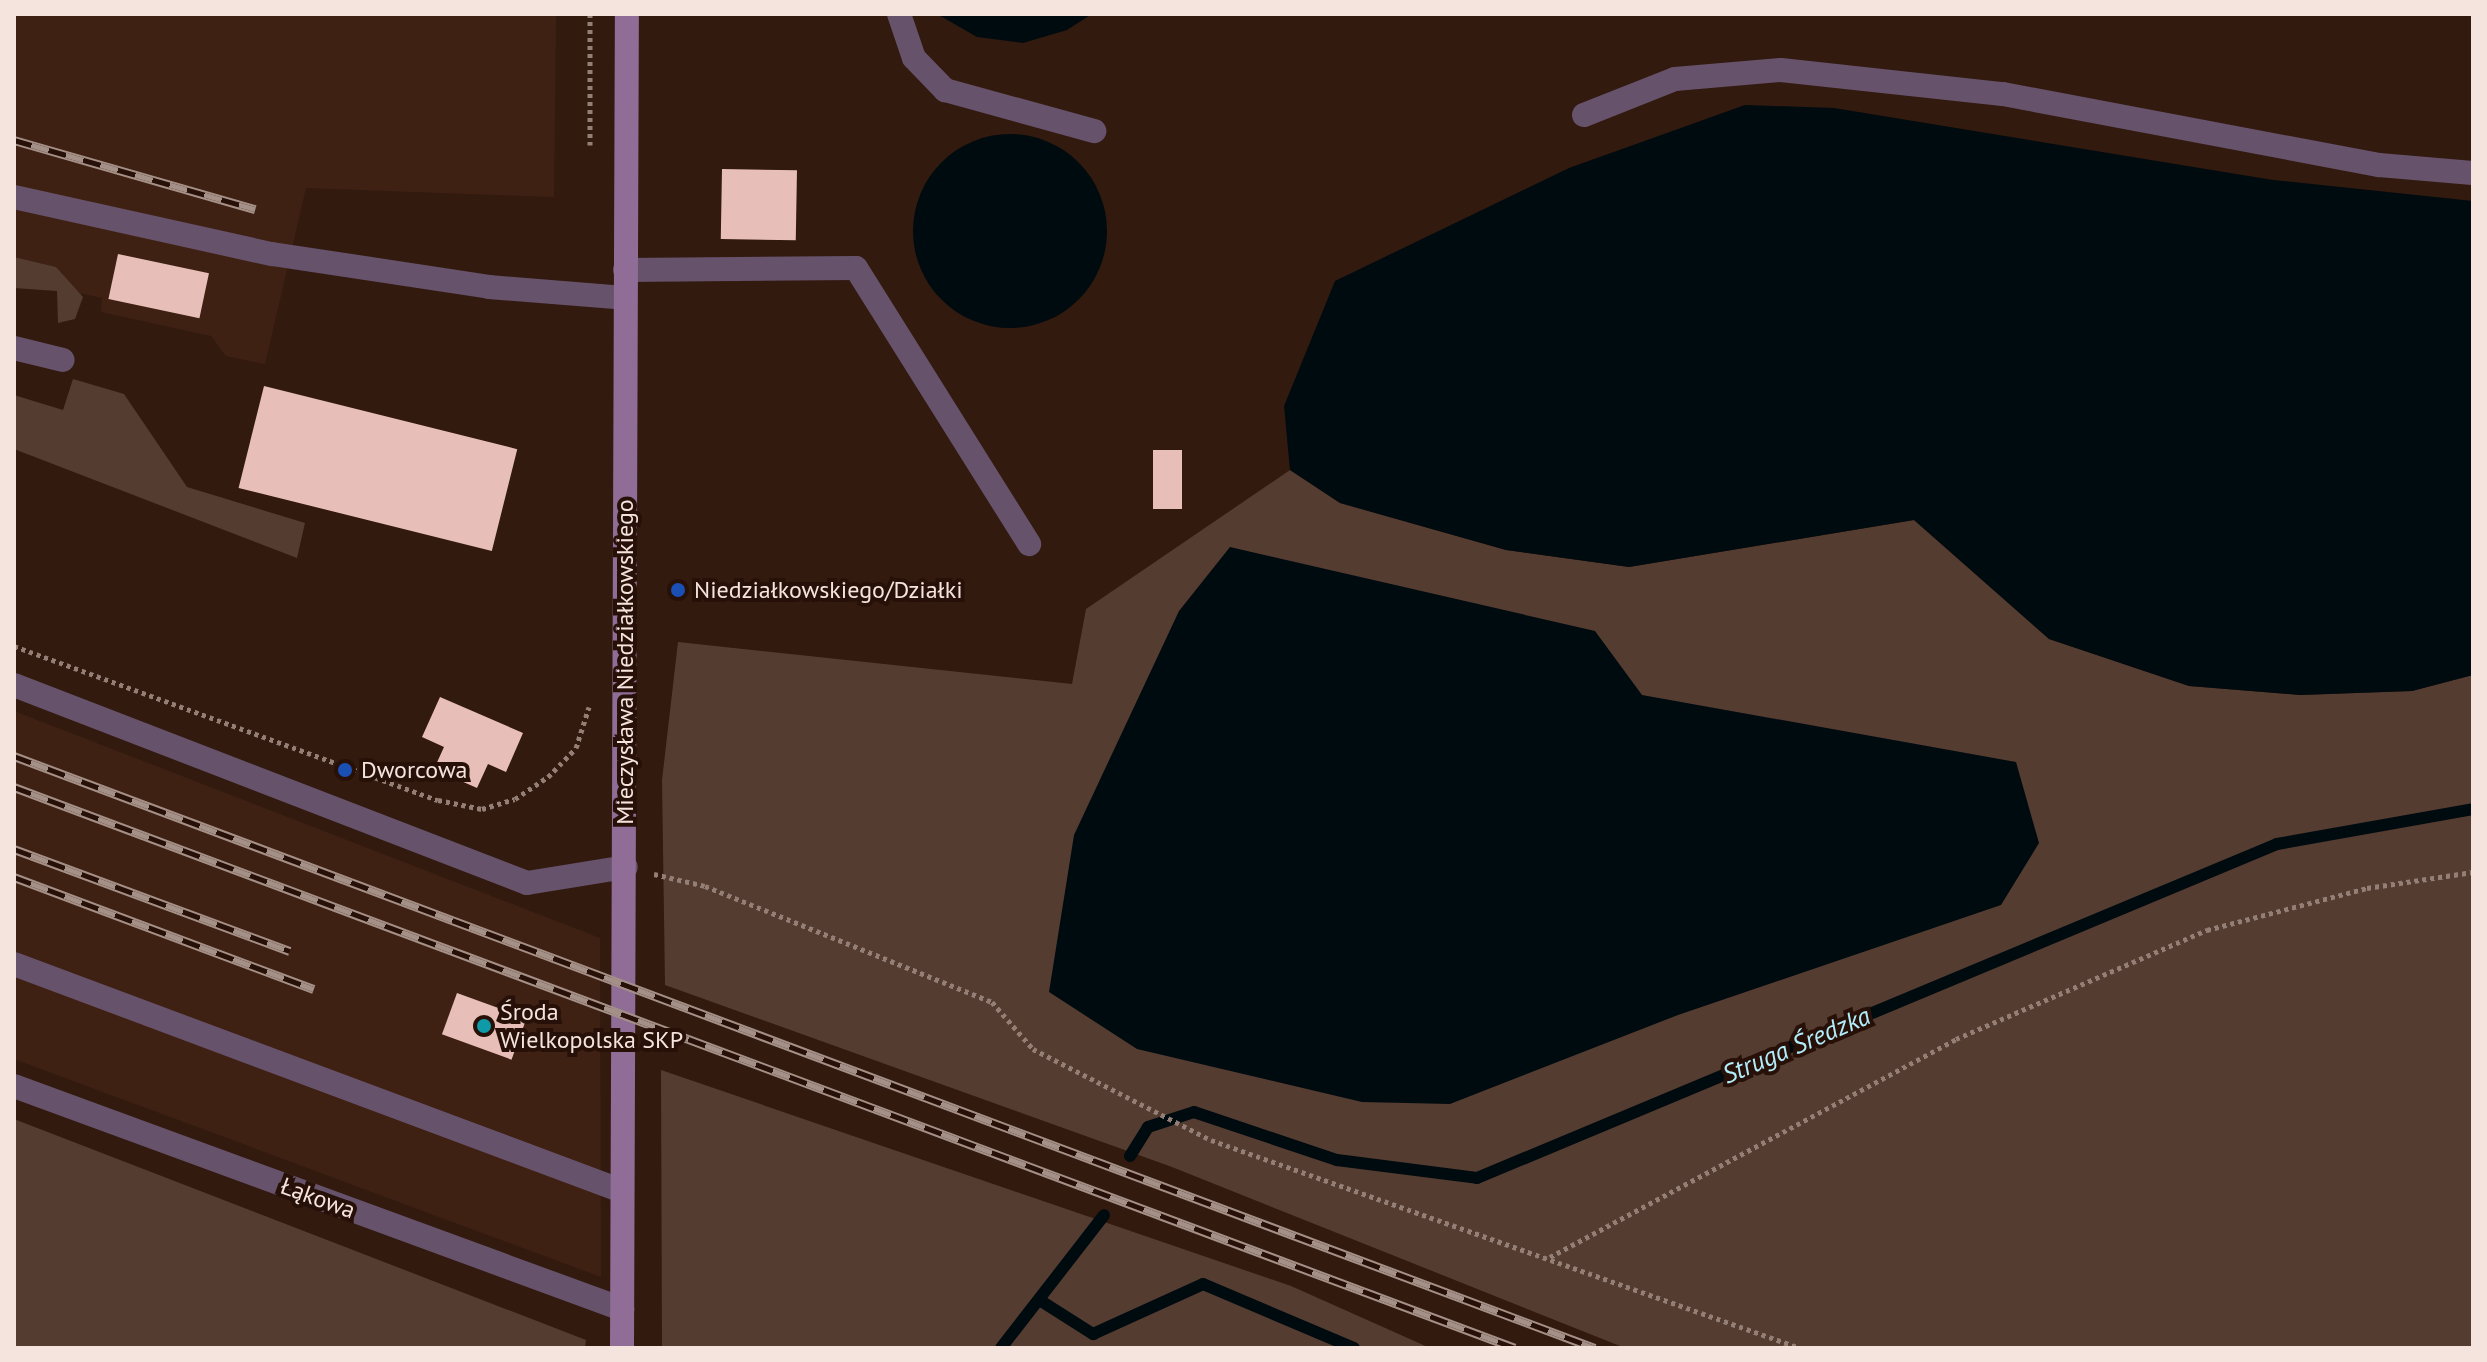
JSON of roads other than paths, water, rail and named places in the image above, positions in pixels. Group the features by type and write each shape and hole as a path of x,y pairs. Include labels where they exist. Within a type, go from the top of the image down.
{"street":[{"name":"Mieczysława Niedziałkowskiego","path":"622,1348 627,14"},
{"path":"899,14 914,58 945,90 1094,131"},
{"path":"1584,115 1675,79 1781,70 2003,94 2379,165 2473,173"},
{"path":"14,197 272,254 489,287 625,298"},
{"path":"625,270 856,268 1029,544"},
{"path":"14,348 63,360"},
{"path":"14,685 527,883 626,867"},
{"path":"14,964 622,1191"},
{"name":"Łąkowa","path":"14,1086 622,1309"}],"waterway":[{"name":"Struga Średzka","path":"1130,1156 1148,1127 1194,1112 1337,1160 1477,1178 2277,844 2473,809"},
{"name":"Struga Średzka","path":"1001,1348 1104,1215"},
{"path":"1041,1301 1093,1334 1203,1284 1354,1348"}],"railway":[{"path":"14,140 255,209"},
{"path":"14,756 1595,1348"},
{"path":"14,787 1515,1348"},
{"path":"14,849 290,951"},
{"path":"14,877 314,989"}],"place":[{"name":"Niedziałkowskiego/Działki","path":"678,590"},
{"name":"Dworcowa","path":"345,770"},
{"name":"Środa Wielkopolska SKP","path":"484,1026"}]}
